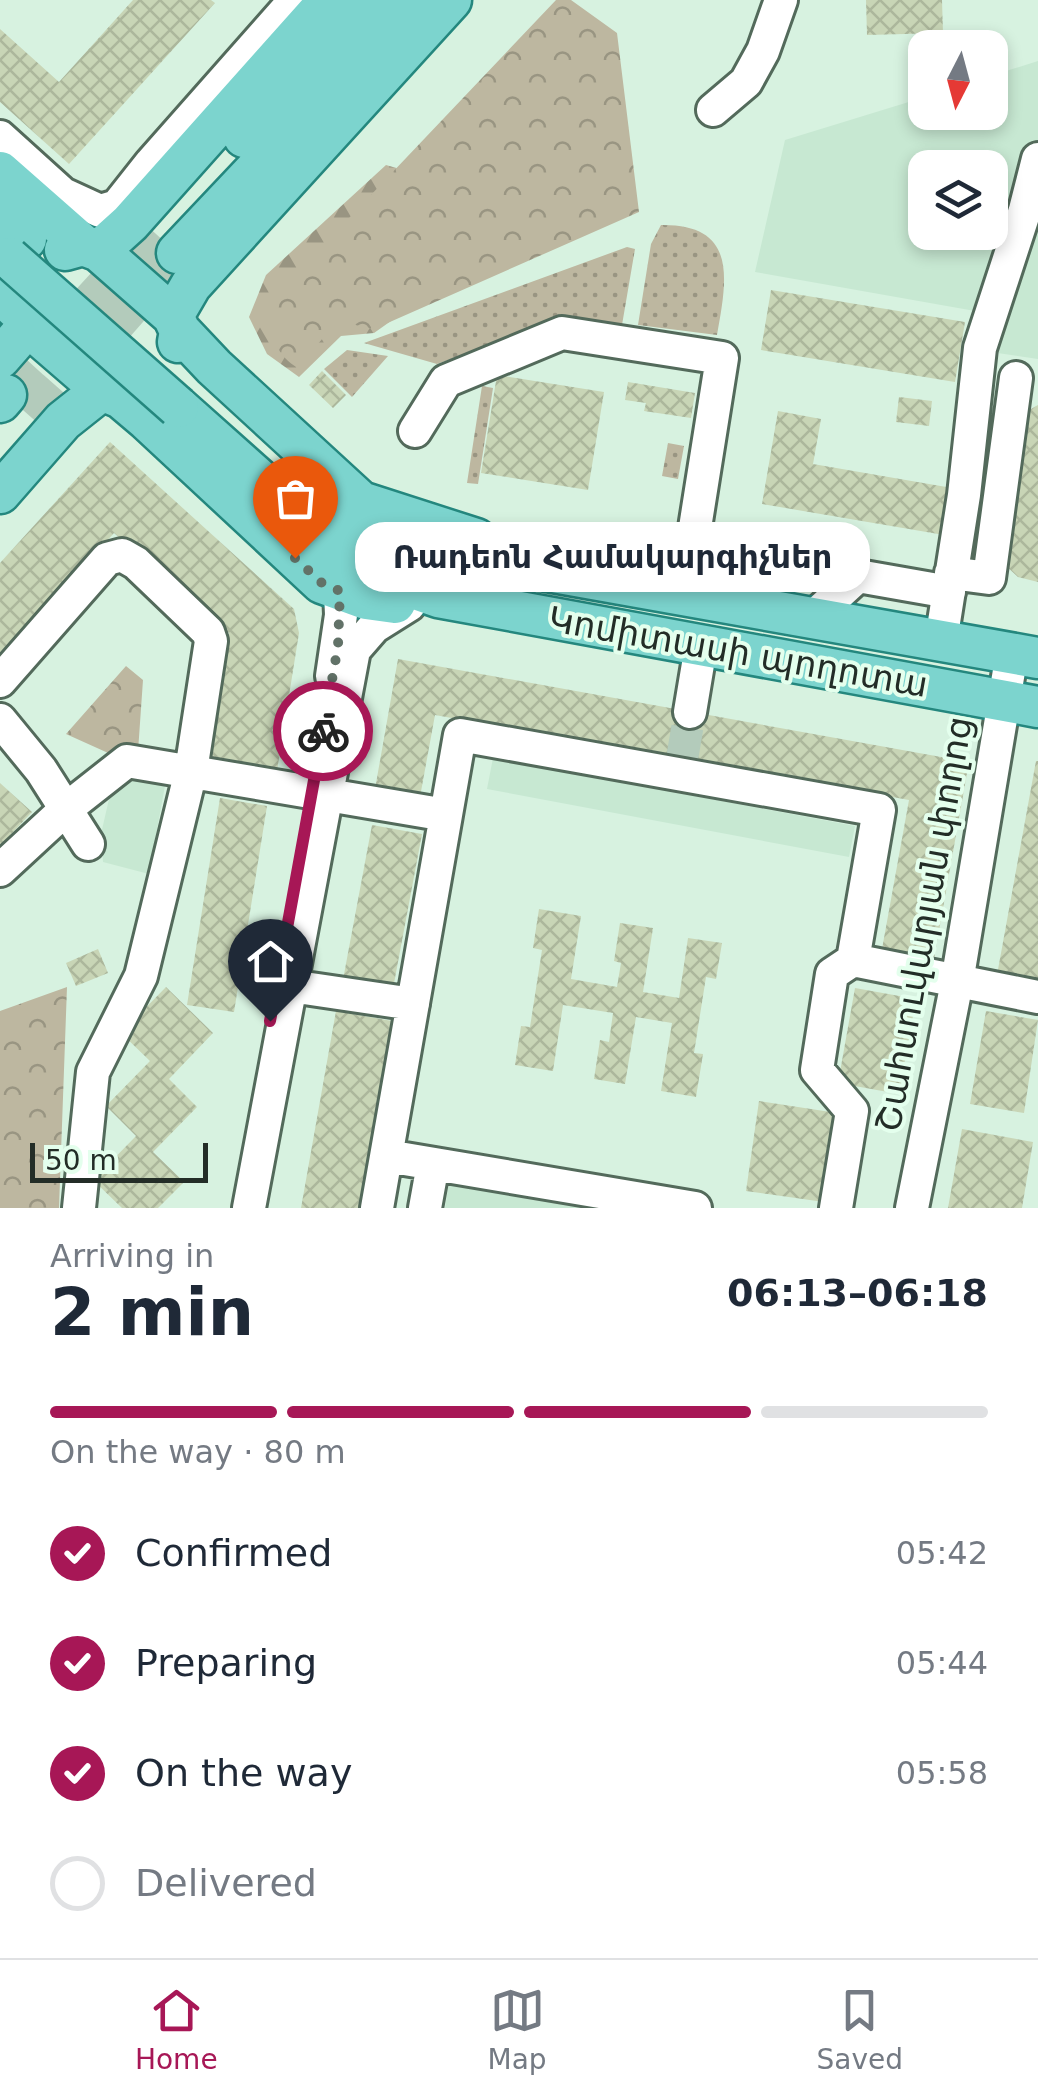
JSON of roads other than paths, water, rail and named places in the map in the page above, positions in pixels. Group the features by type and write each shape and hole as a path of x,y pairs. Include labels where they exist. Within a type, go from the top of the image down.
{"main road":[{"path":"82,249 130,223 330,0"},
{"path":"370,0 166,244 415,0"},
{"path":"176,333 192,285 451,0"},
{"name":"Կոմիտասի պողոտա","path":"0,172 362,502 472,536 526,569"},
{"path":"0,454 10,393 13,273"},
{"path":"13,273 186,398"},
{"name":"Կոմիտասի պողոտա","path":"13,273 120,393 322,583 340,591 366,599 423,601 701,646 1022,704"},
{"path":"0,493 63,422 120,393"},
{"name":"Կոմիտասի պողոտա","path":"186,398 340,521 378,542 1025,655"},
{"name":"Կոմիտասի պողոտա","path":"186,398 361,570 423,601"}],"street":[{"path":"0,137 63,194 100,210 118,206 151,162 295,0"},
{"path":"713,110 746,82 763,51 781,0"},
{"path":"941,641 980,348 1038,158"},
{"path":"414,431 446,381 562,333 722,358 684,596"},
{"path":"811,618 858,576 950,582 989,578 1016,378"},
{"path":"0,680 106,559 122,555 136,562 208,632 211,641 191,771 141,976 93,1072 79,1208"},
{"path":"320,793 338,646 340,591"},
{"path":"236,1208 320,793 354,650 374,628 423,601"},
{"path":"690,712 701,646"},
{"name":"Շահսուվարյան փողոց","path":"912,1208 956,982 1022,704 1025,655"},
{"path":"0,720 41,770 88,844"},
{"path":"377,1208 460,735 681,766 879,810 853,960"},
{"path":"0,870 126,761 446,815"},
{"path":"836,1208 852,1111 816,1070 832,974 853,960 1038,997"},
{"path":"283,985 413,1004"},
{"path":"249,1208 283,985"},
{"path":"386,1156 687,1207"},
{"path":"425,1208 433,1164"}],"tunnel":[{"path":"6,395 155,233"},
{"path":"32,418 177,253"},
{"path":"682,759 690,712"}],"place":[{"name":"Ռադեոն Համակարգիչներ","path":"295,558"}]}
